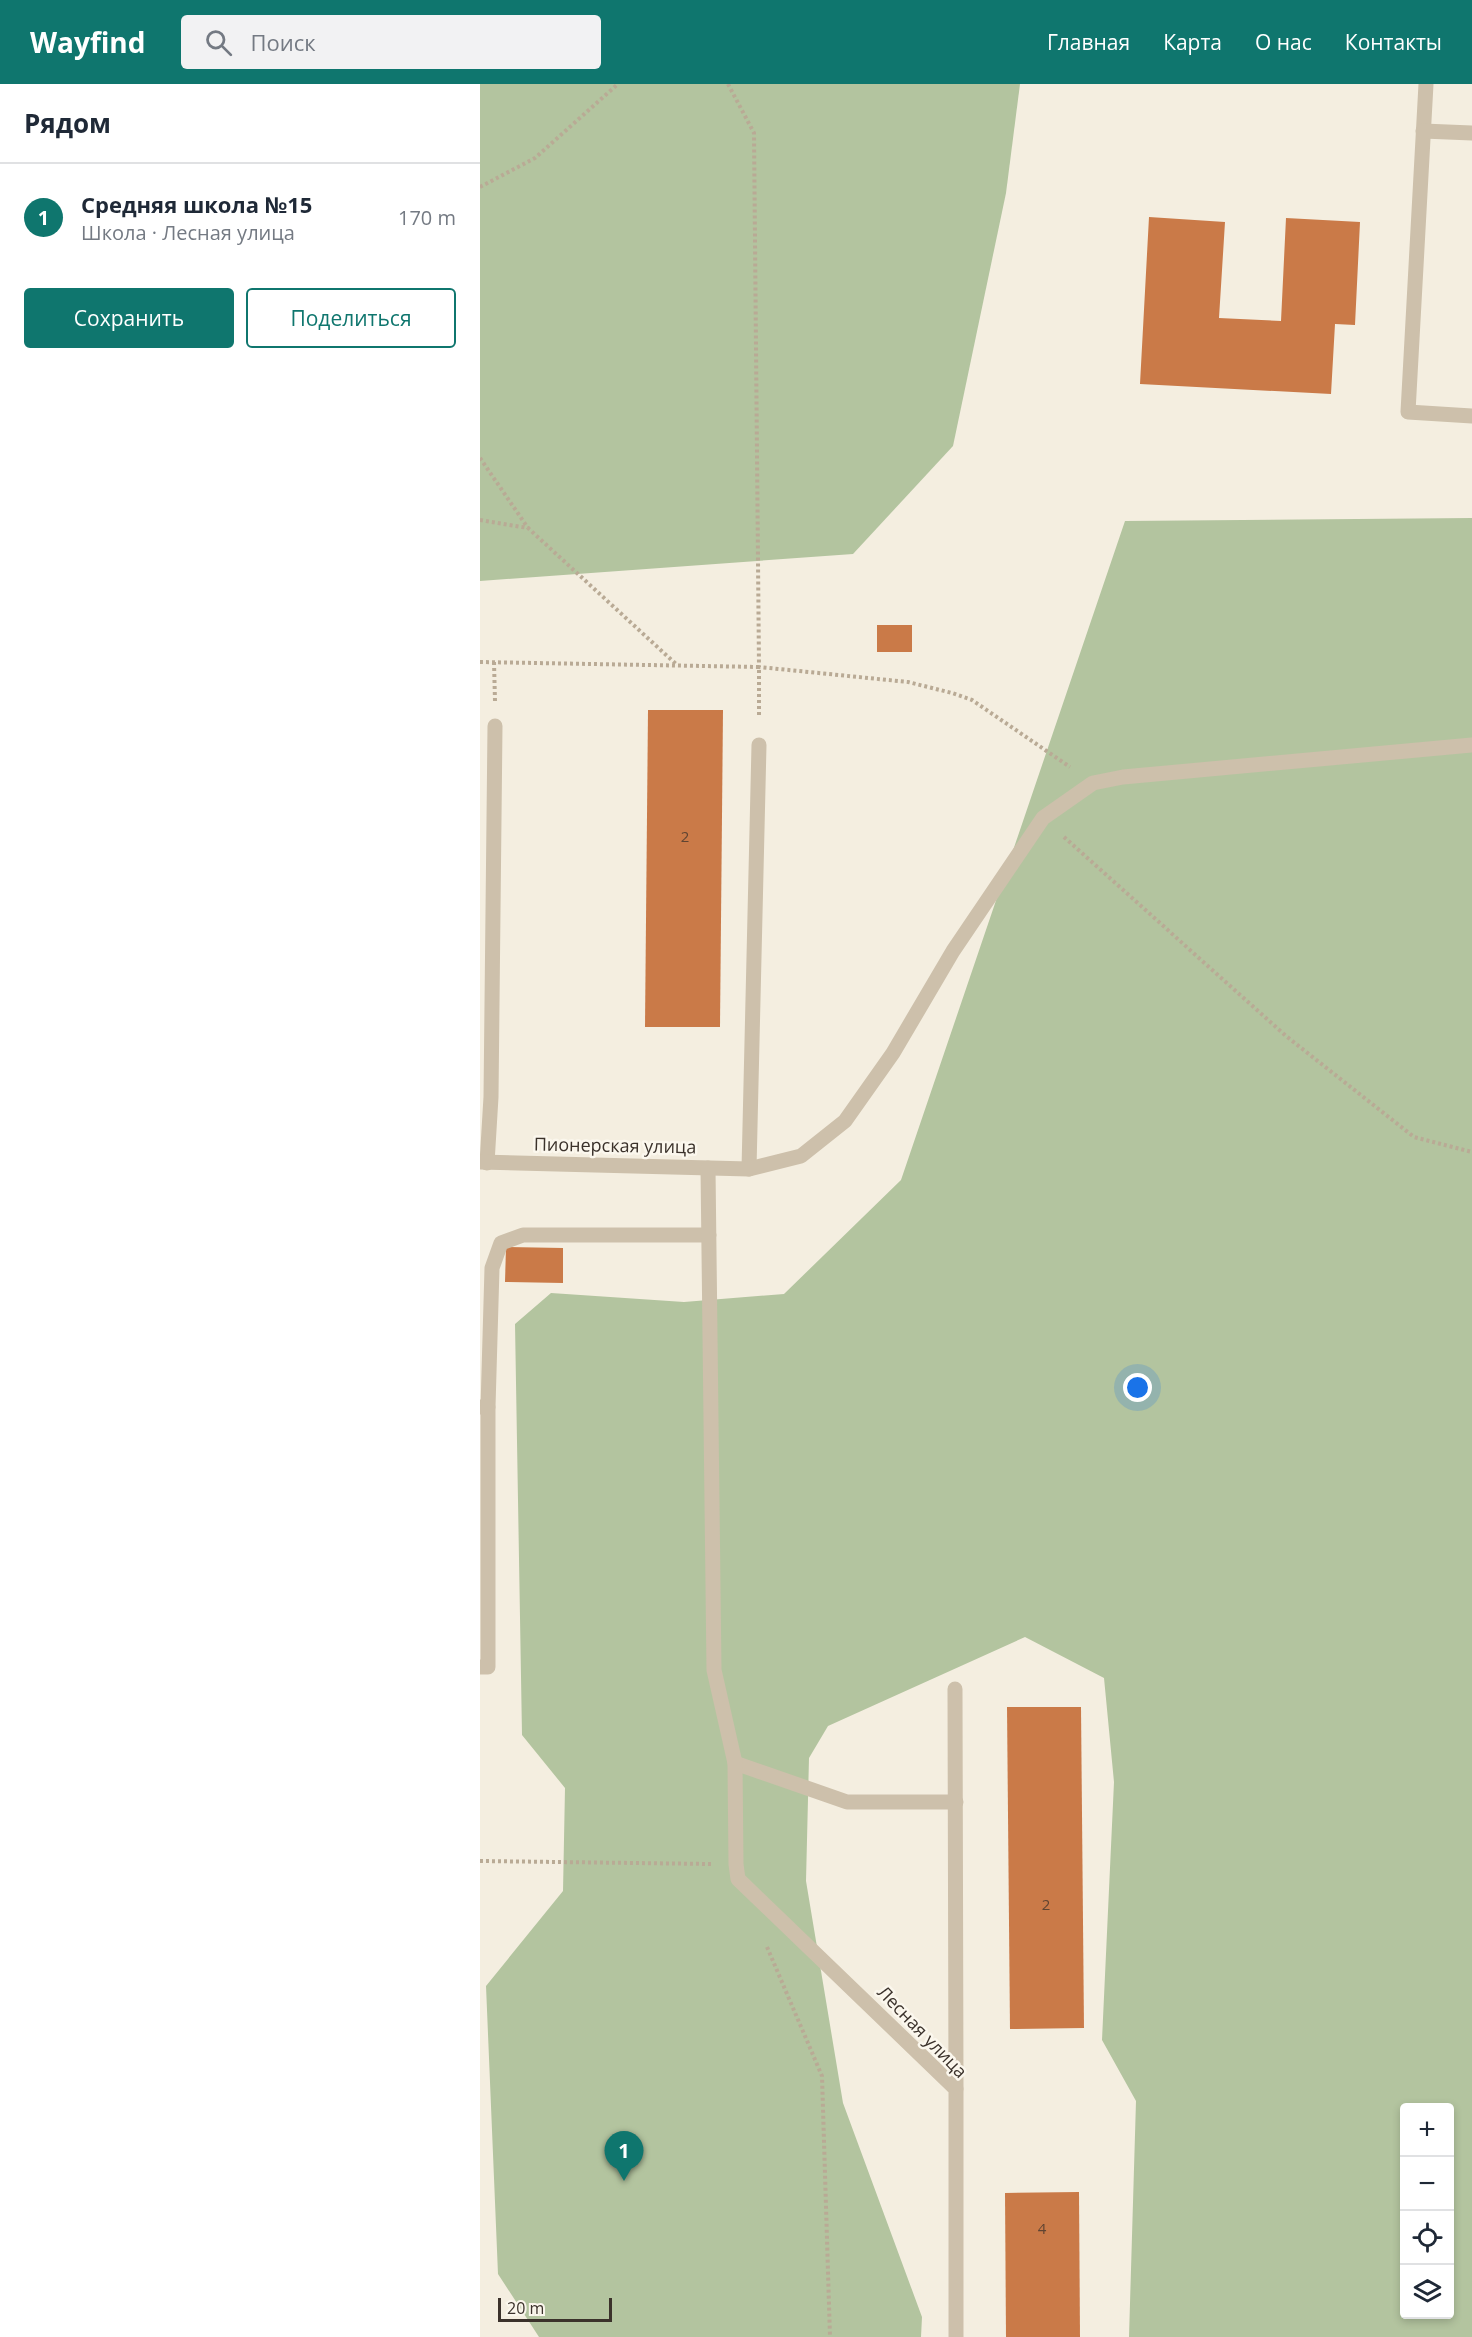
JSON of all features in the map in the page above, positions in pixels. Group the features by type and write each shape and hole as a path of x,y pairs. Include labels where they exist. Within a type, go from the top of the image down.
{"street":[{"path":"1426,84 1408,412 1472,416"},
{"path":"1423,131 1472,133"},
{"path":"484,1162 491,1097 495,726"},
{"path":"749,1169 759,745"},
{"path":"1043,818 1093,783 1123,777 1472,745"},
{"name":"Пионерская улица","path":"484,1162 749,1169 801,1156 845,1121 893,1053 953,951 1043,818"},
{"path":"708,1168 714,1670 735,1763 737,1871"},
{"path":"480,1667 488,1667 484,1407 492,1268 501,1243 523,1236 709,1236"},
{"path":"955,1689 956,2089"},
{"path":"735,1763 847,1802 956,1802"},
{"name":"Лесная улица","path":"737,1871 956,2089 956,2337"}],"path":[{"path":"480,187 535,159 618,84"},
{"path":"728,84 754,133 759,745"},
{"path":"480,458 528,528 677,665"},
{"path":"480,520 528,528"},
{"path":"480,662 759,667 908,682 972,700 1093,783"},
{"path":"494,662 495,726"},
{"path":"1043,818 1286,1036 1414,1137 1472,1152"},
{"path":"480,1861 737,1871"},
{"path":"766,1944 822,2076 830,2337"}],"green space":[{"path":"480,84 1020,84 1006,193 953,446 853,554 480,581"},
{"path":"1472,518 1472,2337 1129,2337 1136,2101 1102,2040 1114,1782 1104,1678 1025,1637 828,1726 809,1758 806,1881 843,2103 922,2317 921,2337 539,2337 498,2274 486,1986 563,1891 565,1788 522,1735 515,1324 551,1293 684,1302 784,1294 901,1180 1125,521"}],"building":[{"path":"1149,217 1225,222 1219,318 1281,321 1286,218 1360,222 1355,325 1335,324 1331,394 1140,384"},
{"path":"877,625 912,625 912,652 877,652"},
{"path":"648,710 723,710 720,1027 645,1027"},
{"path":"506,1247 563,1248 563,1283 505,1282"},
{"path":"1007,1707 1081,1707 1084,2028 1010,2029"},
{"path":"1079,2192 1080,2337 1006,2337 1005,2193"}],"place":[{"name":"Средняя школа №15","path":"624,2181"}]}
